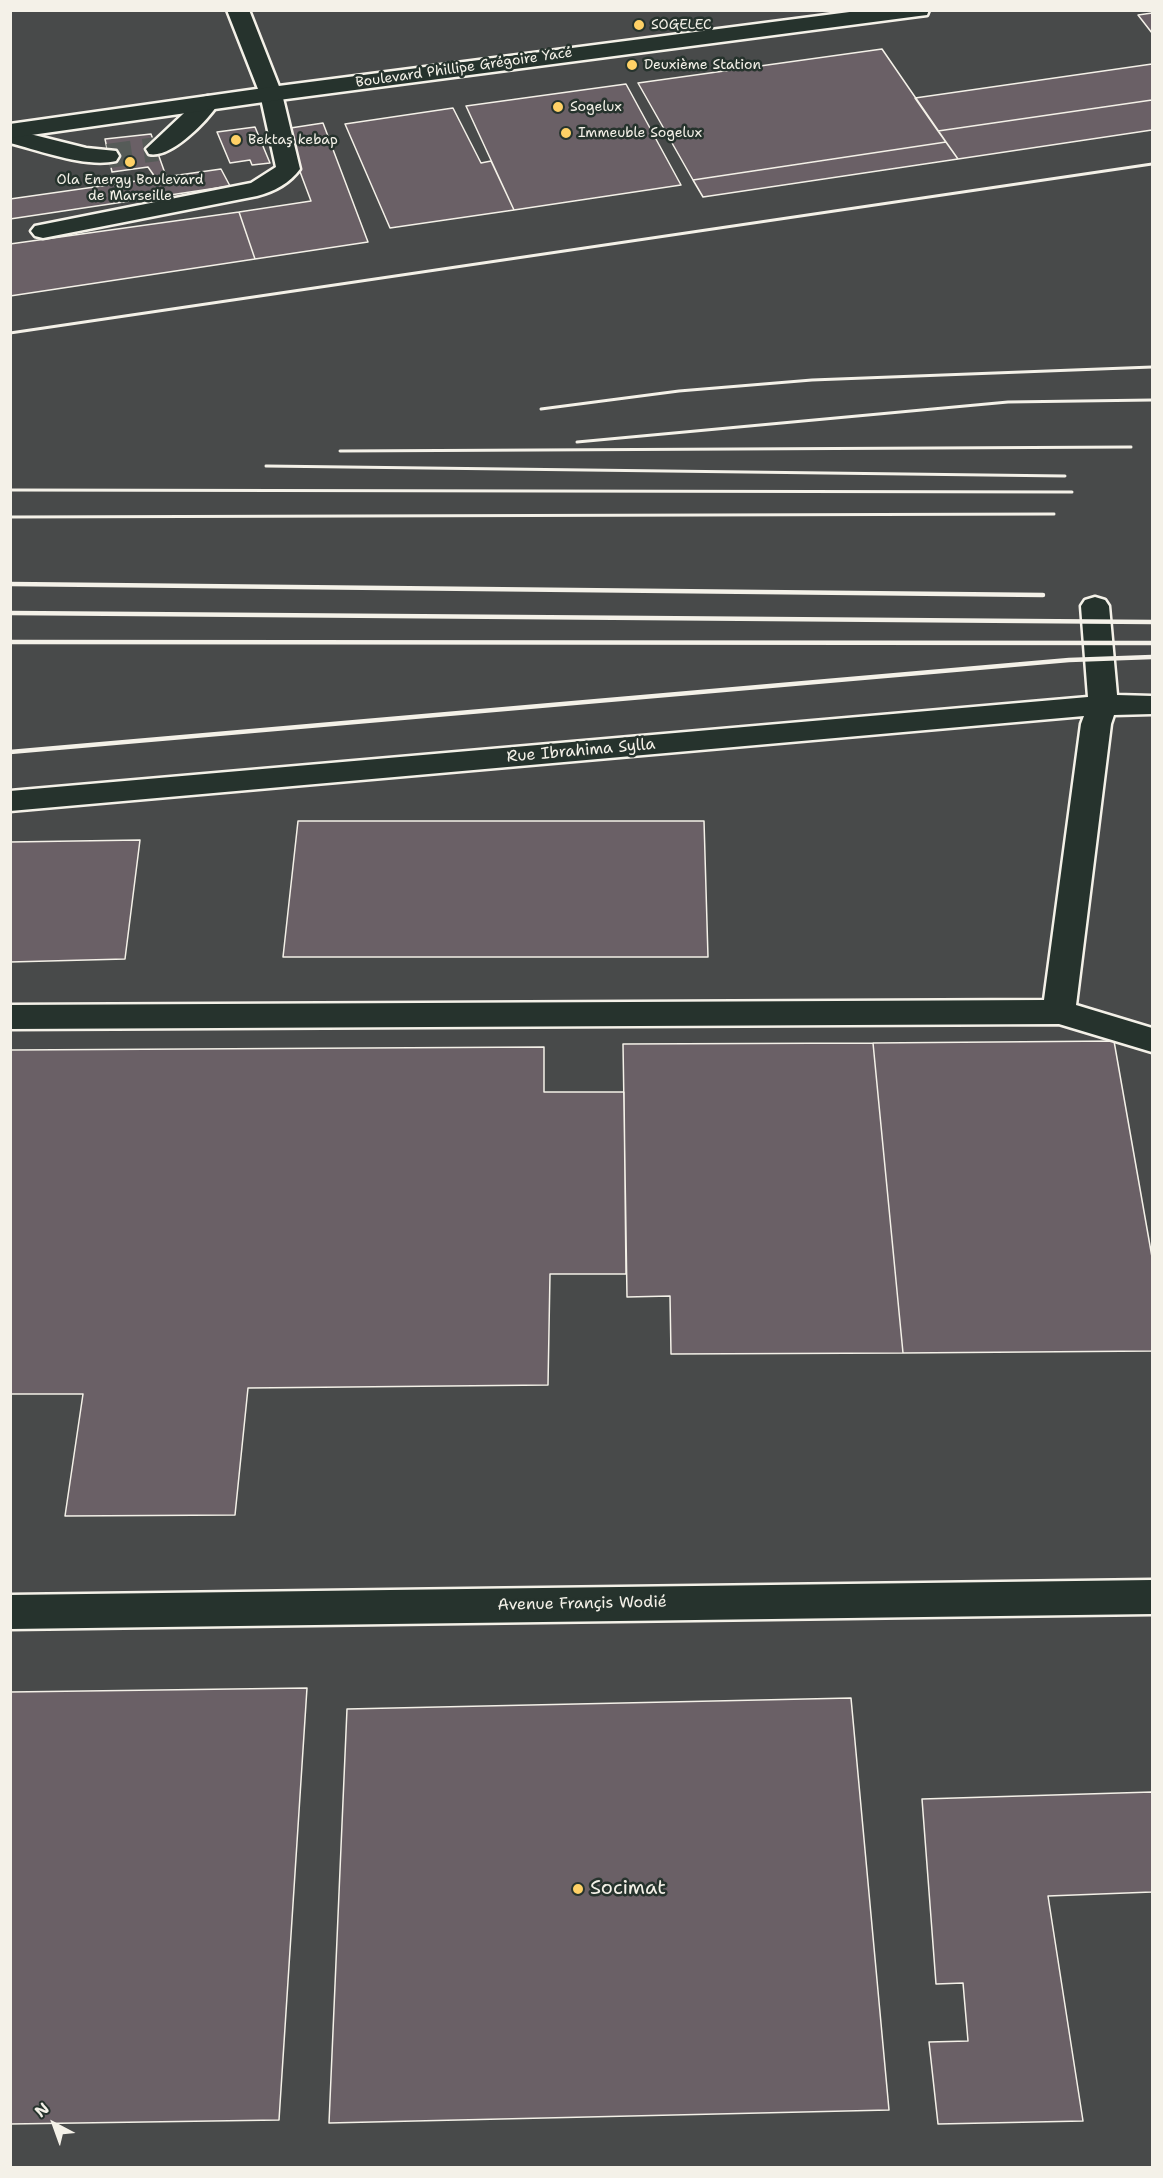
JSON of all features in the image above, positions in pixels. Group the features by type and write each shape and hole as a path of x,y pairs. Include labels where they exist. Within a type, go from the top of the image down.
{"main road":[{"path":"43,231 257,189 267,186 288,169 271,94 238,10"},
{"name":"Boulevard Phillipe Grégoire Yacé","path":"10,131 271,94 919,10"},
{"path":"157,149 166,144 208,103"},
{"path":"10,136 86,155 108,156"},
{"path":"1059,1012 1096,724 1102,705 1095,606"},
{"name":"Rue Ibrahima Sylla","path":"10,801 1102,705 1152,705"},
{"path":"10,1017 1059,1012 1152,1040"},
{"name":"Avenue Françis Wodié","path":"10,1612 1152,1597"}],"shaded area":[{"path":"11,11 1152,11 1152,2167 11,2168"}],"building":[{"path":"1152,13 1152,33 1138,15"},
{"path":"882,49 946,142 693,180 638,83"},
{"path":"1152,64 1152,100 938,131 915,98"},
{"name":"Immeuble Sogelux","path":"626,84 681,185 514,210 466,106"},
{"path":"1152,100 1152,130 958,159 938,131"},
{"path":"453,108 481,163 491,161 514,210 390,228 345,124"},
{"path":"323,123 368,242 255,259 239,212 311,201 284,129"},
{"path":"255,127 270,163 252,165 250,160 230,163 217,132"},
{"path":"151,134 166,176 155,177 148,167 112,172 105,139"},
{"path":"946,142 958,159 703,197 693,180"},
{"path":"221,169 230,186 10,219 10,199"},
{"path":"239,212 255,259 10,296 10,244"},
{"path":"298,821 704,821 708,957 283,957"},
{"path":"140,840 125,959 10,962 10,842"},
{"path":"1114,1041 1152,1257 1152,1351 903,1353 873,1043"},
{"path":"873,1043 903,1353 671,1354 670,1296 627,1297 623,1044"},
{"path":"544,1047 544,1092 624,1092 626,1274 550,1274 548,1385 248,1388 235,1515 65,1516 83,1394 10,1394 10,1050"},
{"path":"307,1688 279,2120 10,2124 10,1692"},
{"path":"851,1698 889,2110 329,2123 347,1709"},
{"path":"1152,1792 1152,1892 1048,1896 1083,2121 938,2124 929,2042 968,2041 963,1983 936,1984 922,1799"}],"tunnel":[{"path":"108,156 157,149"}],"railway":[{"path":"10,333 1152,164"},
{"path":"541,409 679,391 812,380 1152,367"},
{"path":"577,442 1008,402 1152,400"},
{"path":"340,451 1131,447"},
{"path":"266,466 1065,476"},
{"path":"10,490 1072,492"},
{"path":"10,517 1054,514"},
{"path":"10,584 1043,595"},
{"path":"10,613 1152,622"},
{"path":"10,642 1152,643"},
{"path":"10,752 1069,660 1152,657"}],"place":[{"name":"SOGELEC","path":"639,25"},
{"name":"Deuxième Station","path":"632,65"},
{"name":"Sogelux","path":"558,107"},
{"name":"Immeuble Sogelux","path":"566,133"},
{"name":"Bektaş kebap","path":"236,140"},
{"name":"Ola Energy Boulevard de Marseille","path":"130,162"},
{"name":"Socimat","path":"578,1889"}]}
